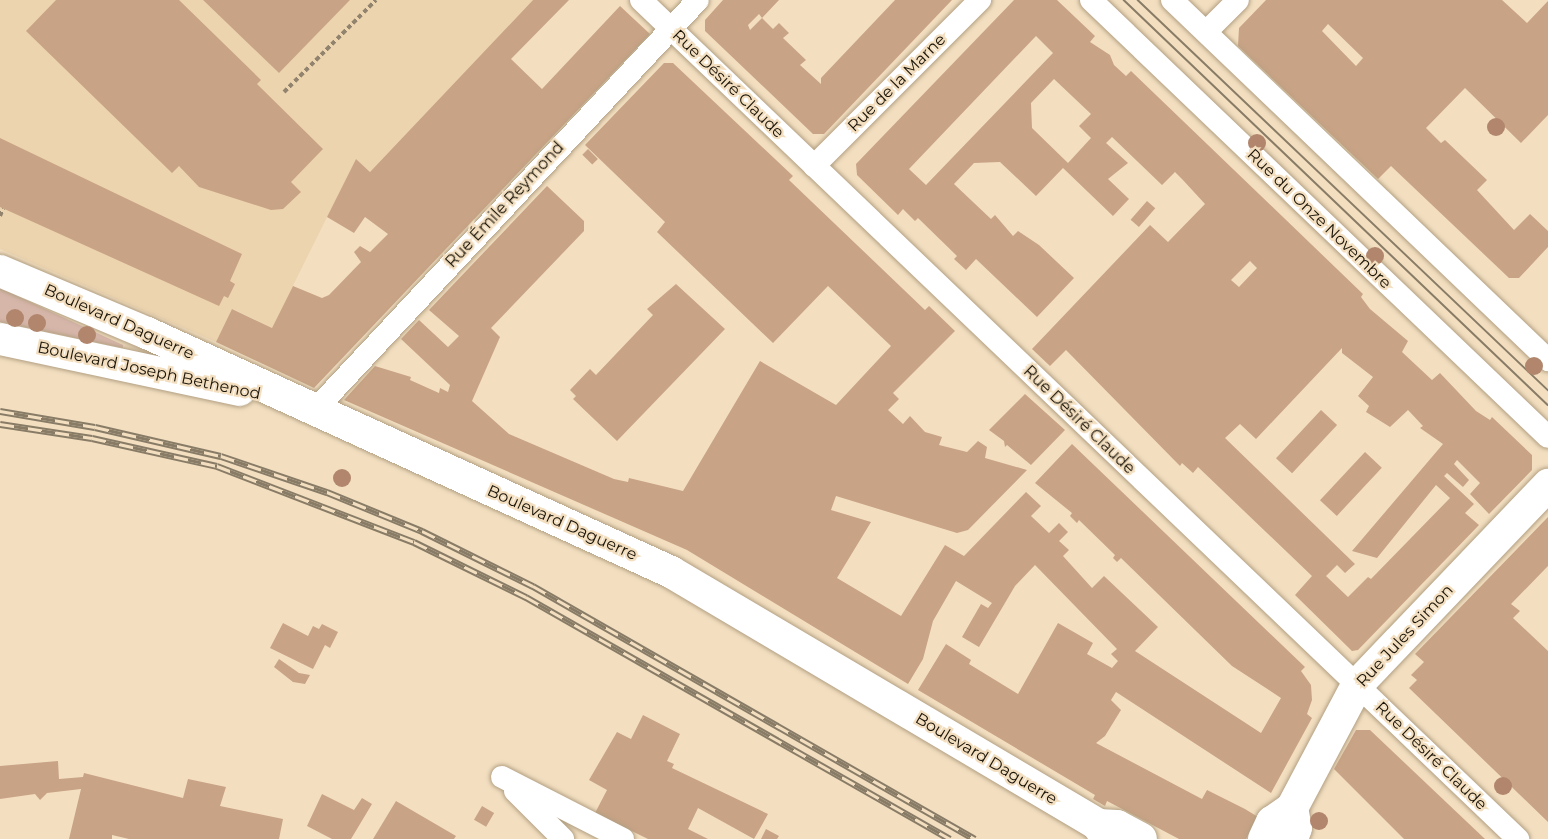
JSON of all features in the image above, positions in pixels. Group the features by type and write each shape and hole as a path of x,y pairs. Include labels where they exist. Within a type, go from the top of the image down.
{"main road":[{"name":"Boulevard Daguerre","path":"0,271 147,333 671,573 1102,832 1117,826 1141,839"},
{"path":"147,333 183,378"},
{"name":"Boulevard Joseph Bethenod","path":"0,339 306,407"},
{"name":"Rue Jules Simon","path":"1264,839 1272,822 1292,824 1357,686 1548,485"}],"street":[{"name":"Rue Désiré Claude","path":"641,0 1518,839"},
{"name":"Rue Émile Reymond","path":"306,407 698,0"},
{"name":"Rue de la Marne","path":"814,166 980,0"},
{"name":"Rue du Onze Novembre","path":"1091,0 1548,437"},
{"path":"1172,0 1548,360"},
{"path":"1206,32 1238,0"},
{"path":"563,839 502,777 622,839"}],"path":[{"path":"284,92 376,0"},
{"path":"0,216 3,209"}],"shaded area":[{"path":"0,0 203,0 279,73 350,0 533,0 370,172 356,159 272,328 233,309 216,342 0,249"},
{"path":"0,288 123,345 123,348 0,322"}],"building":[{"path":"56,0 179,0 261,80 257,84 323,149 291,182 301,192 283,209 271,210 199,187 179,166 172,173 26,31"},
{"path":"203,0 350,0 279,73"},
{"path":"533,0 569,0 511,59 542,89 620,6 650,34 314,388 216,342 232,309 272,328 293,286 322,298 329,295 361,262 354,252 360,246 370,252 388,234 365,217 354,233 327,217 356,159 370,172"},
{"path":"723,0 779,0 762,18 773,29 779,23 789,33 783,38 806,60 800,65 821,84 821,78 895,0 952,0 824,134 813,134 705,31 705,20","holes":["759,14 762,18 750,30 748,25"]},
{"path":"1014,0 1057,0 1095,36 1090,42 1110,55 1114,65 1126,76 1131,71 1363,294 1361,297 1370,309 1408,341 1402,352 1432,380 1440,373 1476,411 1490,420 1492,417 1532,455 1532,470 1489,514 1470,494 1480,483 1457,460 1454,464 1469,480 1463,487 1447,473 1444,476 1474,504 1465,513 1479,525 1358,650 1352,651 1295,595 1312,576 1198,467 1193,473 1182,463 1180,466 1066,350 1050,366 1032,349 1150,225 1168,242 1205,204 1175,172 1162,185 1112,137 1106,143 1128,163 1108,179 1129,199 1113,216 1063,168 1036,196 1000,162 974,163 954,184 991,219 995,215 1013,236 1018,231 1039,245 1074,278 1037,317 976,259 966,270 954,259 957,256 918,218 915,221 903,209 898,215 857,175 856,164","holes":["1036,36 1053,53 926,185 909,169","1054,79 1091,114 1079,126 1091,138 1068,163 1032,128 1031,103","1250,261 1257,268 1239,287 1231,280","1342,348 1342,353 1373,377 1358,396 1369,406 1366,412 1390,427 1408,410 1423,426 1420,428 1443,444 1352,551 1377,558 1436,485 1450,498 1371,579 1368,577 1348,597 1326,576 1337,565 1345,573 1355,564 1225,438 1240,424 1256,439"]},
{"path":"1266,0 1502,0 1527,23 1548,1 1548,115 1521,143 1465,88 1426,128 1441,143 1445,140 1487,180 1477,190 1514,230 1530,214 1548,231 1548,247 1519,278 1509,278 1391,166 1378,179 1238,46 1239,28","holes":["1328,24 1363,58 1356,66 1322,31"]},
{"path":"664,63 673,63 793,176 789,180 925,310 929,306 955,331 893,393 899,399 888,410 903,424 910,416 925,432 942,437 939,445 967,452 978,441 987,447 985,458 1027,470 968,530 957,533 836,496 831,510 871,522 837,578 901,616 945,545 964,556 1026,492 1041,506 1031,516 1049,533 1059,523 1068,532 1059,541 1069,550 1063,556 1092,588 1104,576 1158,627 1135,651 1261,733 1281,698 1232,666 1121,558 1117,562 1113,558 1115,555 1079,520 1077,523 1070,516 1072,513 1035,483 1072,444 1305,667 1301,671 1311,685 1312,700 1307,714 1312,718 1271,793 1116,692 1111,700 1121,710 1105,736 1096,743 1202,799 1207,790 1258,817 1246,839 1179,839 1107,801 1105,806 1093,799 1095,795 918,690 946,644 971,660 969,664 1018,694 1058,623 1093,643 1087,654 1112,668 1118,661 1111,654 1117,649 1035,565 1015,586 979,647 962,637 981,604 988,608 992,603 956,581 933,621 923,659 908,684 687,550 344,400 375,366 411,377 410,380 439,393 440,388 448,392 450,385 401,339 419,320 448,347 459,336 429,310 547,186 584,221 584,231 491,328 500,337 472,401 509,434 614,479 628,482 629,478 683,491 760,361 836,405 891,346 828,286 773,343 657,232 665,222 585,145"},
{"path":"0,138 242,254 230,281 235,284 228,298 224,296 219,306 0,207"},
{"path":"588,149 598,159 592,165 582,155"},
{"path":"1147,201 1155,208 1139,227 1131,220"},
{"path":"676,284 725,329 617,441 573,399 576,396 570,390 590,369 596,375 653,315 647,309"},
{"path":"1025,394 1065,430 1031,465 1007,445 1005,447 1004,441 989,430"},
{"path":"1321,410 1337,425 1292,473 1276,458"},
{"path":"1365,452 1382,468 1337,516 1320,500"},
{"path":"1548,517 1548,566 1511,604 1520,611 1513,618 1548,651 1548,822 1409,688 1417,680 1411,675 1424,662 1415,654"},
{"path":"283,623 308,636 313,626 319,629 322,624 338,632 330,648 325,645 313,669 270,648"},
{"path":"279,659 299,673 310,675 305,684 293,682 274,667"},
{"path":"643,715 680,734 667,761 674,764 672,768 768,814 754,839 698,808 688,829 708,839 648,839 595,813 607,790 589,780 617,732 631,739"},
{"path":"1356,730 1370,730 1485,839 1404,839 1334,769"},
{"path":"58,761 59,779 83,777 84,773 183,798 188,779 226,787 220,806 283,819 279,839 129,839 112,835 112,839 69,839 81,789 47,793 40,800 35,794 0,799 0,766"},
{"path":"322,794 354,810 362,798 372,804 351,839 332,839 307,826"},
{"path":"396,801 456,836 454,839 373,839"},
{"path":"482,806 494,813 486,827 474,820"},
{"path":"766,829 779,836 777,839 761,839"}],"tram line":[{"path":"1124,0 1548,405"},
{"path":"1138,0 1548,390"}],"railway":[{"path":"0,411 95,427 221,456 327,492 422,531 533,586 975,839"},
{"path":"0,424 92,438 217,466 414,542 526,597 950,839"}]}
